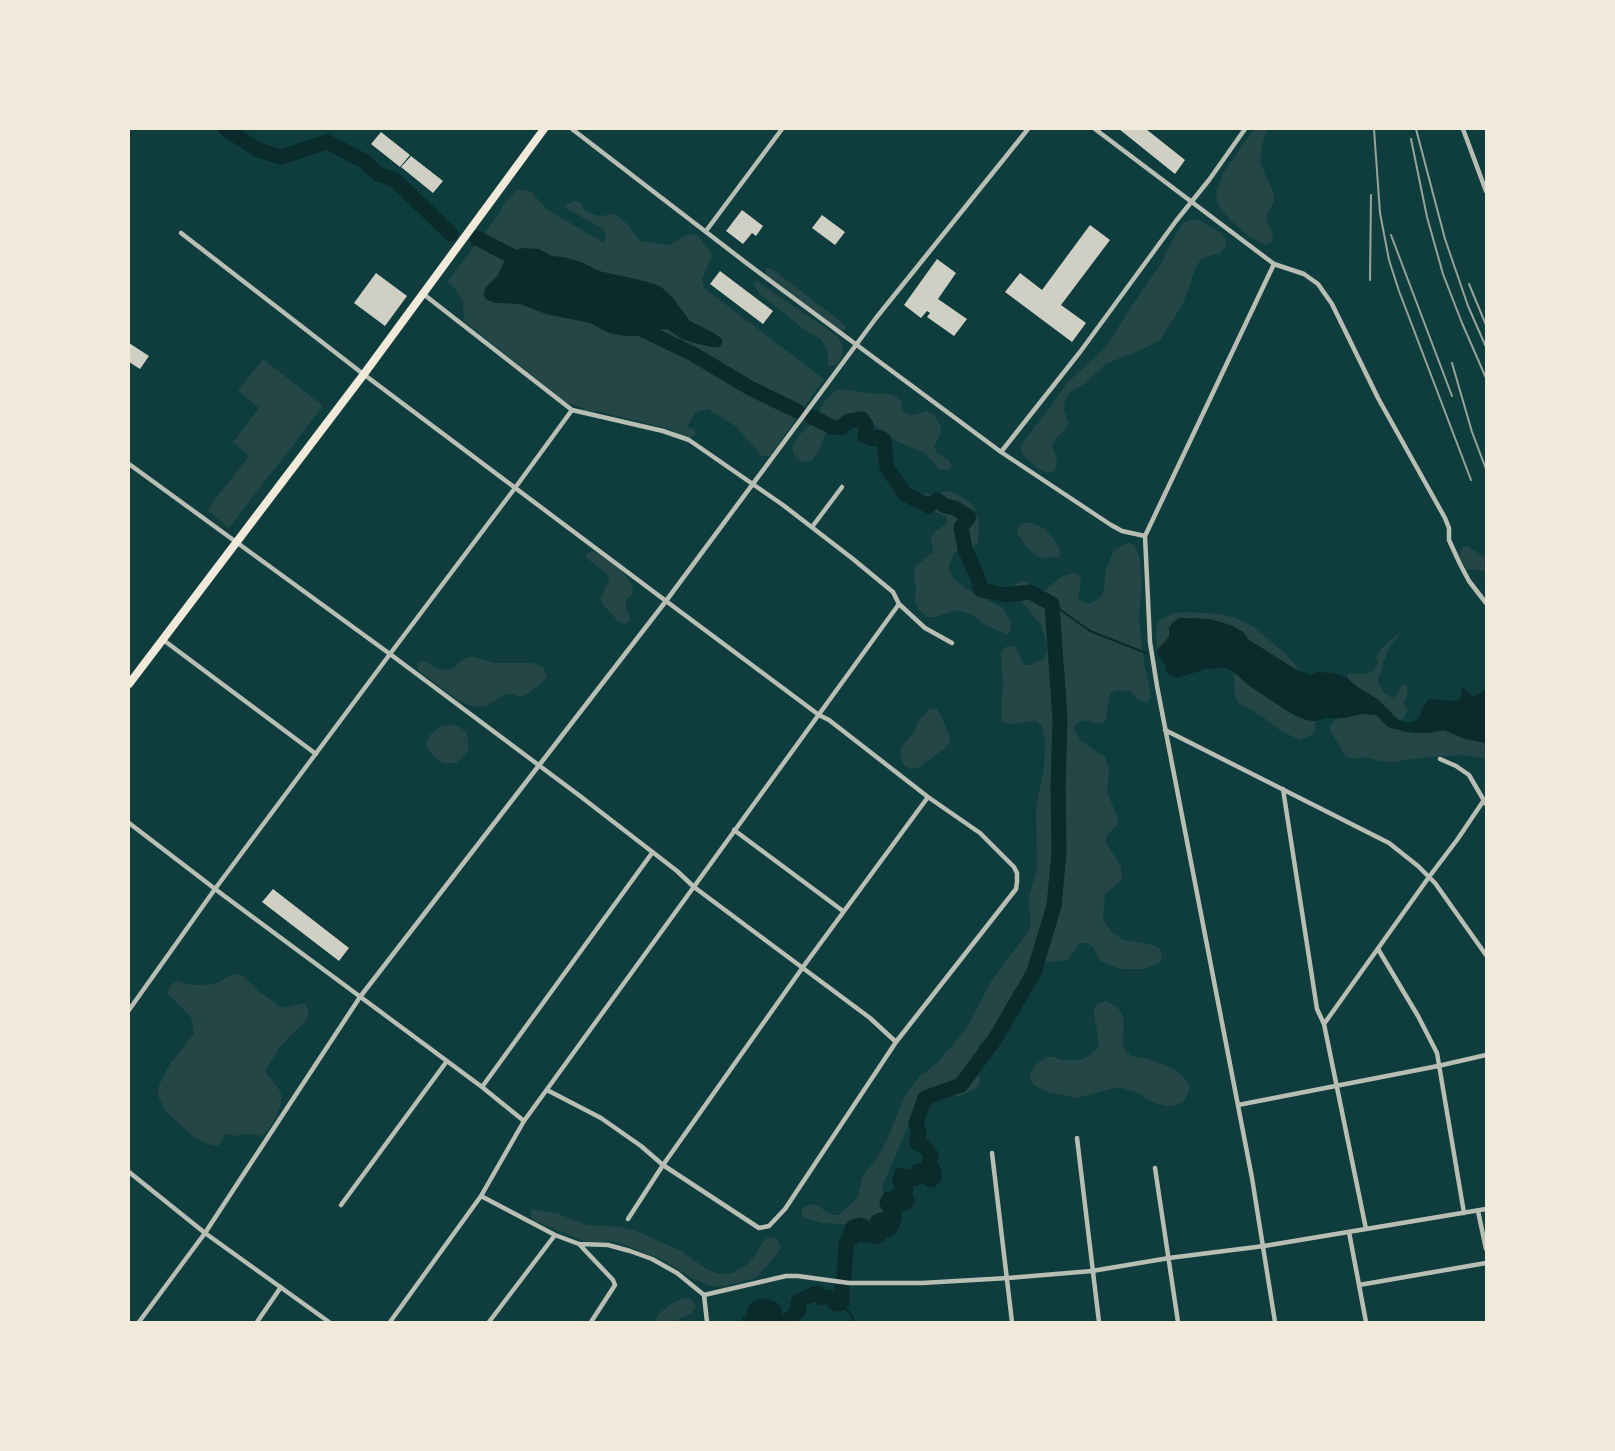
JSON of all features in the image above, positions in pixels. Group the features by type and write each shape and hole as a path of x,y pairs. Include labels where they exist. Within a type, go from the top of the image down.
{"main road":[{"path":"129,684 544,129"}],"street":[{"path":"572,129 1001,452 1111,525 1122,531 1145,536"},
{"path":"706,231 782,129"},
{"path":"139,1322 205,1233 360,997 666,601 857,344 1028,129"},
{"path":"1095,129 1274,264 1304,274 1318,284 1332,304 1378,398 1445,518 1449,528 1449,540 1460,564 1469,581 1486,603"},
{"path":"1001,452 1080,352 1245,129"},
{"path":"1463,129 1486,190"},
{"path":"181,233 363,374 819,715 829,720 928,797 980,833 1014,867 1017,873 1016,889 896,1042 784,1209 769,1226 759,1228 663,1165 641,1146 601,1118 547,1090"},
{"path":"1274,264 1145,536 1150,642 1252,1178 1275,1322"},
{"path":"422,293 572,410 677,435 689,440 812,527 893,592 899,604 925,628 952,643"},
{"path":"129,1010 215,890 572,410"},
{"path":"129,464 580,796 694,887 870,1018 896,1042"},
{"path":"812,527 842,488"},
{"path":"390,1322 481,1196 524,1121 899,604"},
{"path":"162,639 316,754"},
{"path":"1165,730 1389,843 1429,877 1486,956"},
{"path":"1324,1024 1485,802 1469,775 1456,765 1440,759"},
{"path":"1283,789 1317,1009 1324,1024 1338,1085 1366,1229"},
{"path":"628,1219 663,1165 843,910 928,797"},
{"path":"129,823 215,890 482,1086 524,1121"},
{"path":"734,830 843,910"},
{"path":"482,1086 651,853"},
{"path":"1377,949 1419,1016 1437,1053 1464,1213"},
{"path":"1238,1105 1486,1055"},
{"path":"341,1205 447,1061"},
{"path":"1077,1138 1099,1322"},
{"path":"992,1153 1012,1322"},
{"path":"1155,1168 1178,1322"},
{"path":"129,1172 205,1233 329,1322"},
{"path":"481,1196 555,1235 579,1244 608,1245 652,1259 677,1273 704,1295 707,1322"},
{"path":"704,1295 786,1276 849,1283 922,1283 1092,1271 1486,1209"},
{"path":"1478,1211 1486,1249"},
{"path":"1349,1232 1366,1322"},
{"path":"489,1322 555,1235"},
{"path":"579,1244 615,1285 591,1322"},
{"path":"1359,1285 1486,1263"},
{"path":"257,1322 281,1287"}],"shaded area":[{"path":"1254,129 1268,129 1263,141 1260,162 1274,195 1274,202 1267,215 1267,222 1273,234 1272,241 1266,245 1250,237 1228,218 1219,206 1216,192 1223,173"},
{"path":"517,189 531,192 548,210 604,243 606,236 603,229 564,207 575,201 581,203 584,209 592,214 600,216 615,214 626,223 640,241 670,245 686,235 696,234 712,257 702,278 704,288 824,379 770,456 762,456 735,426 708,409 695,413 687,427 694,429 696,433 686,438 673,430 597,411 586,411 567,403 463,320 465,317 463,300 456,292 457,289 447,282"},
{"path":"1197,219 1222,234 1226,240 1225,247 1220,253 1200,261 1183,304 1160,340 1106,364 1084,384 1071,392 1064,405 1069,424 1052,446 1057,460 1056,467 1052,473 1038,469 1023,455 1021,448 1024,441 1067,383 1105,348 1162,262 1183,223"},
{"path":"539,249 552,256 581,262 599,271 660,286 672,297 690,321 714,333 722,339 722,344 719,347 712,347 695,343 682,339 667,329 637,336 625,336 609,333 590,323 546,314 520,304 496,303 487,300 484,296 485,288 498,275 504,262 516,250"},
{"path":"771,268 840,321 845,329 842,331 767,275 765,271"},
{"path":"757,281 837,336 843,353 836,366 828,365 828,351 821,339 805,330 760,294 754,283"},
{"path":"263,359 323,406 229,528 207,510 249,456 233,442 259,408 238,391"},
{"path":"840,389 890,394 902,402 902,409 907,414 914,415 927,411 934,415 941,427 934,447 937,453 949,460 952,467 946,470 939,469 925,453 898,442 879,430 869,419 856,414 842,416 837,421 824,436 820,449 812,461 799,460 792,448 799,435 815,421 824,402"},
{"path":"951,491 970,502 979,521 978,543 973,548 966,546 954,553 949,566 951,573 954,579 965,588 1003,608 1010,621 1011,628 1008,635 984,624 971,614 956,610 936,617 928,617 922,613 915,601 916,566 933,552 931,538 947,523 946,516 918,507 914,499 916,493"},
{"path":"1032,523 1045,529 1061,552 1058,558 1041,558 1025,545 1017,533 1019,526"},
{"path":"1128,543 1134,545 1140,558 1142,583 1139,619 1151,697 1147,703 1140,701 1130,691 1116,690 1110,694 1105,722 1098,724 1084,720 1077,723 1074,729 1081,741 1105,757 1109,770 1107,792 1118,818 1117,825 1107,835 1105,842 1121,866 1122,880 1105,894 1103,920 1112,932 1123,940 1153,945 1160,949 1162,956 1159,963 1145,969 1121,969 1100,961 1093,947 1087,943 1080,943 1068,960 1046,962 1035,972 1013,1017 1002,1028 980,1043 975,1058 980,1077 979,1085 974,1090 959,1096 937,1091 930,1093 916,1107 884,1182 882,1189 885,1203 880,1217 867,1224 859,1225 822,1223 808,1219 802,1216 802,1209 808,1205 815,1204 832,1215 839,1215 854,1201 858,1195 863,1175 876,1160 887,1140 904,1097 919,1077 938,1062 966,1029 990,983 1029,930 1031,923 1028,902 1037,868 1036,807 1044,770 1045,740 1042,726 1036,721 1008,724 1002,721 1001,657 1002,650 1008,646 1015,647 1024,665 1031,665 1044,658 1047,645 1041,625 1014,592 1014,585 1020,581 1027,582 1038,591 1045,590 1061,577 1073,573 1080,576 1078,597 1090,604 1101,597 1106,569 1114,550"},
{"path":"1467,546 1486,558 1486,571 1466,569 1460,556 1461,549"},
{"path":"592,551 621,570 633,588 632,595 626,600 631,620 625,624 618,621 600,599 609,580 607,574 585,554"},
{"path":"1189,612 1233,617 1252,626 1285,653 1298,671 1249,640 1243,632 1233,626 1210,619 1180,618 1169,632 1169,638 1157,650 1156,631 1161,619 1175,613"},
{"path":"1179,618 1210,619 1233,626 1243,632 1249,640 1298,671 1311,675 1317,672 1333,673 1346,677 1377,699 1393,716 1405,722 1413,722 1420,717 1421,710 1429,699 1453,701 1459,699 1462,687 1474,697 1486,689 1486,743 1465,739 1444,730 1429,733 1406,732 1388,727 1376,715 1361,714 1346,718 1306,720 1289,712 1226,668 1206,669 1177,678 1171,676 1165,670 1165,665 1157,650 1169,637 1169,628 1172,623"},
{"path":"1407,626 1389,647 1378,679 1383,692 1392,698 1397,695 1401,686 1407,685 1407,697 1403,702 1408,709 1404,718 1399,720 1377,699 1356,686 1347,675 1350,673 1367,674 1374,670 1378,663 1376,656 1381,649"},
{"path":"467,657 494,663 532,663 544,669 547,676 526,695 519,697 505,694 487,706 480,707 459,701 418,670 418,663 425,661 437,669 450,670"},
{"path":"1234,672 1248,685 1297,717 1315,721 1312,735 1300,740 1281,731 1239,703 1235,697"},
{"path":"930,709 937,709 941,715 950,742 918,768 910,769 904,765 900,752 920,719"},
{"path":"1361,714 1376,715 1388,727 1415,734 1444,730 1465,739 1486,743 1486,759 1464,755 1392,762 1366,757 1353,759 1346,757 1331,732 1330,725 1337,719"},
{"path":"454,725 466,732 469,746 467,753 456,763 443,763 427,748 427,741 430,735 441,726"},
{"path":"233,974 243,976 282,1008 305,1003 309,1013 305,1022 280,1047 265,1071 281,1092 281,1103 276,1118 263,1136 226,1134 217,1146 194,1137 166,1112 158,1096 159,1085 170,1064 194,1033 191,1017 168,994 169,987 176,981 194,985 215,984"},
{"path":"1106,1001 1118,1008 1122,1014 1123,1044 1131,1056 1166,1065 1179,1073 1189,1084 1186,1098 1181,1103 1167,1106 1154,1103 1136,1092 1122,1088 1076,1098 1047,1092 1034,1085 1030,1079 1031,1072 1035,1065 1047,1057 1082,1060 1096,1050 1099,1044 1094,1008"},
{"path":"532,1209 559,1214 586,1225 634,1230 681,1251 718,1274 732,1273 745,1266 767,1238 774,1237 781,1249 753,1279 725,1286 710,1286 690,1277 665,1261 623,1244 609,1241 597,1243 583,1241 535,1221 530,1216"},
{"path":"688,1298 694,1301 696,1308 691,1314 676,1322 653,1322 674,1302"}],"building":[{"path":"1119,129 1146,129 1185,160 1175,174"},
{"path":"381,132 410,155 400,167 371,144"},
{"path":"411,156 443,181 433,193 401,167"},
{"path":"742,210 763,226 756,236 752,233 743,244 726,231"},
{"path":"822,215 845,232 835,245 812,228"},
{"path":"1090,225 1110,240 1061,305 1086,323 1072,342 1005,292 1020,273 1042,290"},
{"path":"937,259 956,273 938,299 967,319 954,336 927,317 930,313 927,311 921,318 904,305"},
{"path":"720,271 773,311 763,324 710,284"},
{"path":"376,273 407,296 385,326 354,303"},
{"path":"129,343 149,356 140,369 129,362"},
{"path":"273,889 349,948 339,961 262,902"}],"waterway":[{"path":"226,129 258,150 281,157 327,142 364,161 378,174 395,180 451,234"},
{"path":"477,238 529,265"},
{"path":"633,325 693,354 750,388 797,411"},
{"path":"812,417 832,427 841,428 849,421 862,419 866,425 865,436 873,439 879,437 884,440 887,468 905,494 929,506 937,500 969,517 961,527 965,549 981,590 1005,595 1030,592 1052,604 1060,719 1059,853 1054,906 1034,972 995,1039 961,1085 925,1098 916,1123 919,1132 917,1143 924,1146 931,1155 929,1161 934,1178 931,1180 920,1171 918,1171 918,1177 914,1179 901,1175 900,1181 906,1189 898,1195 906,1198 907,1201 903,1204 895,1199 889,1199 887,1203 895,1217 888,1230 883,1221 877,1222 881,1231 877,1237 871,1234 865,1235 863,1226 853,1227 851,1231 854,1237 848,1239 846,1245 844,1277"},
{"path":"1052,604 1090,631 1146,653"},
{"path":"786,1322 799,1310 798,1302 813,1294 818,1293 821,1298 829,1297 836,1304 840,1304 842,1288"},
{"path":"840,1304 851,1314 854,1322"},
{"path":"749,1322 754,1318 755,1310 765,1306 773,1309 775,1314 767,1322"}],"railway":[{"path":"1374,129 1380,213 1389,260 1471,480"},
{"path":"1416,129 1445,239 1468,306 1486,347"},
{"path":"1411,139 1427,217 1443,274 1486,378"},
{"path":"1370,280 1371,195"},
{"path":"1391,235 1452,396"},
{"path":"1469,284 1486,325"},
{"path":"1452,363 1472,432 1486,469"}]}
